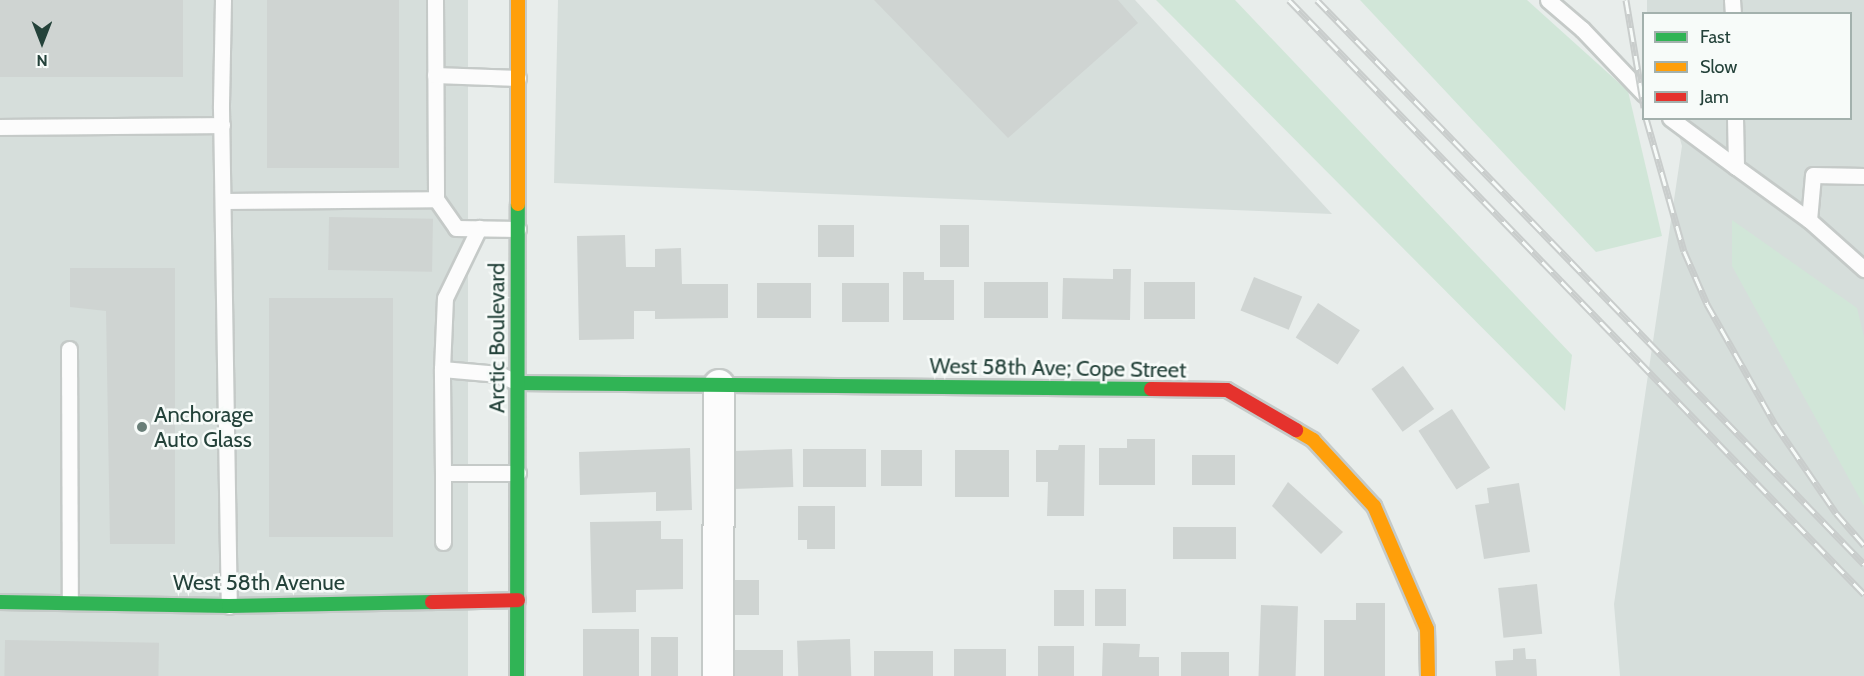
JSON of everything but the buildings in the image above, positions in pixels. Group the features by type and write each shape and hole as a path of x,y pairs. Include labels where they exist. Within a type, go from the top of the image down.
{"street":[{"name":"Arctic Boulevard","path":"517,676 518,0"},
{"name":"West 58th Ave; Cope Street","path":"518,383 1227,390 1313,441 1374,506 1427,629 1428,676"},
{"path":"718,676 719,385"},
{"name":"West 58th Avenue","path":"0,602 229,606 518,600"}],"lane":[{"path":"223,0 222,125 229,606"},
{"path":"435,0 436,199 456,228 518,230"},
{"path":"1548,0 1582,29 1642,92"},
{"path":"435,75 518,78"},
{"path":"1673,120 1809,220 1864,269"},
{"path":"1735,120 1736,167"},
{"path":"0,127 222,125"},
{"path":"1809,220 1813,175 1864,176"},
{"path":"223,201 436,199"},
{"path":"443,542 442,369 445,298 479,228"},
{"path":"69,348 70,602"},
{"path":"442,369 499,374 518,383"},
{"path":"443,472 518,473"}],"shaded area":[{"path":"0,0 468,0 468,676 0,676"},
{"path":"558,0 1135,0 1332,214 554,183"},
{"path":"1647,0 1864,0 1864,676 1620,676 1614,604 1682,146 1674,120 1852,120 1852,12 1647,12"}],"green space":[{"path":"1156,0 1235,0 1572,355 1565,411"},
{"path":"1360,0 1527,0 1628,91 1662,236 1596,252"},
{"path":"1732,220 1857,308 1864,337 1864,506 1732,266"}],"railway":[{"path":"1289,0 1864,594"},
{"path":"1317,0 1864,564"},
{"path":"1626,0 1642,95"},
{"path":"1647,120 1684,251 1707,304 1775,424 1836,513 1864,545"}],"traffic: fast":[{"path":"517,676 518,204"},
{"path":"518,383 1151,389"},
{"path":"0,602 229,606 432,602"}],"traffic: slow":[{"path":"518,0 518,204"},
{"path":"1296,430 1313,440 1374,506 1427,629 1428,676"}],"traffic: jam":[{"path":"1151,389 1227,390 1296,430"},
{"path":"432,602 518,600"}],"place":[{"name":"Anchorage Auto Glass","path":"142,427"}]}
